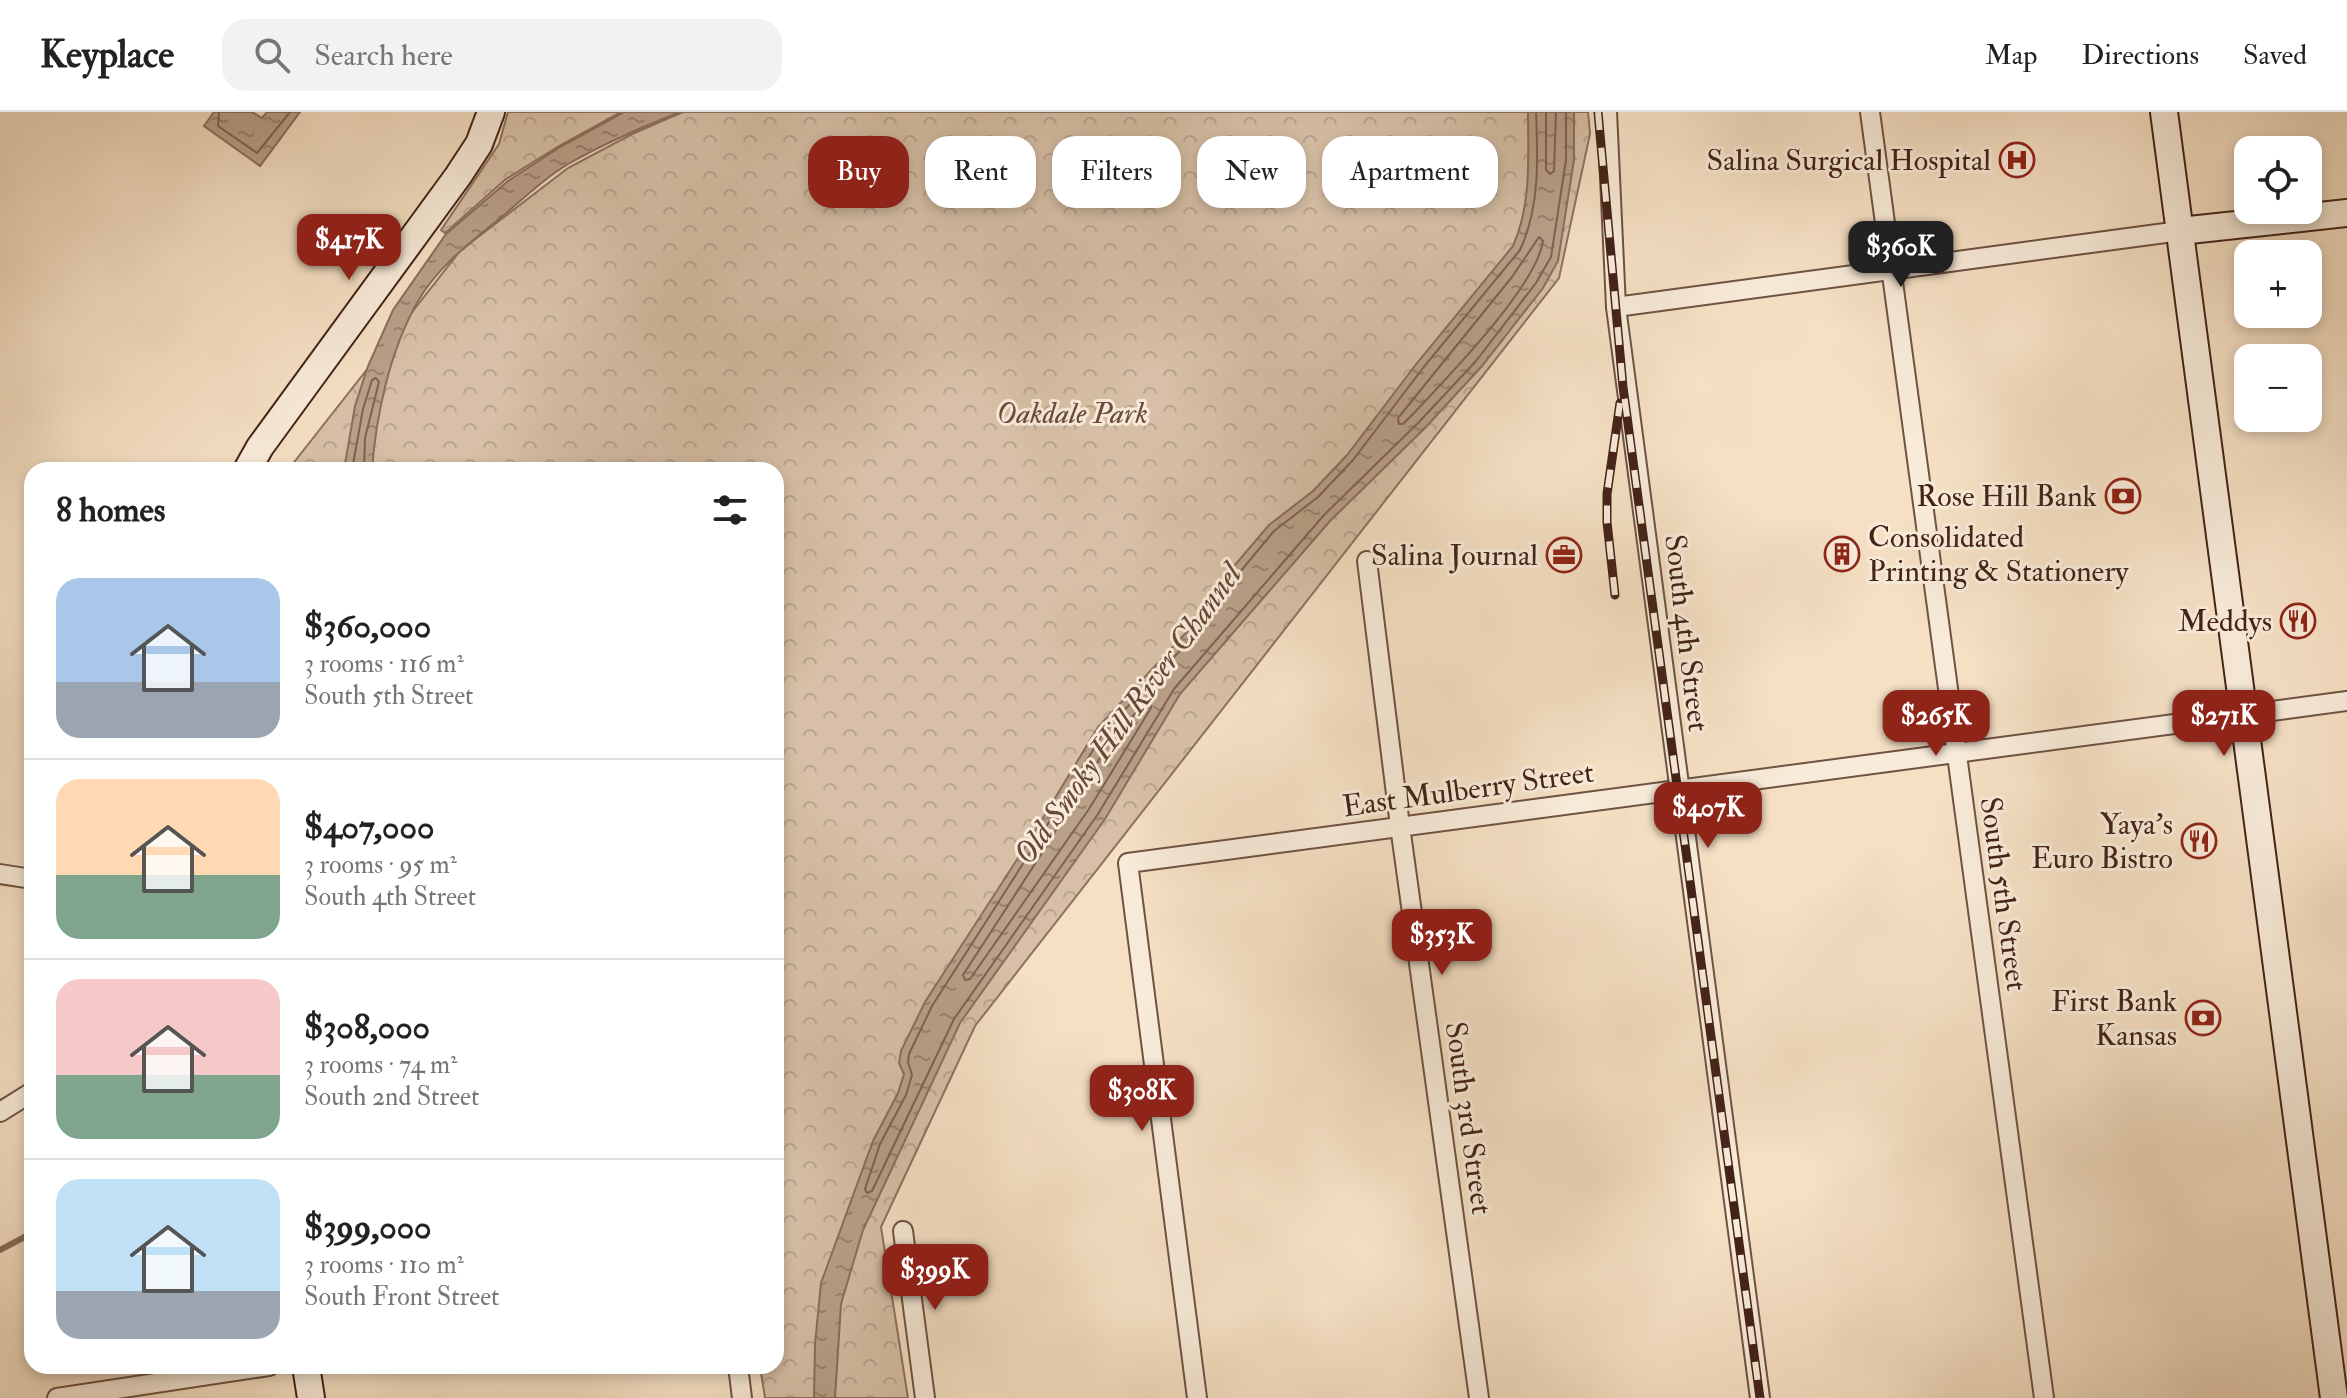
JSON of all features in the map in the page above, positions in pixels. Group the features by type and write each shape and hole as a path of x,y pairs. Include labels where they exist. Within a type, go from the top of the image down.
{"main road":[{"path":"252,462 458,176 479,144 491,112"},
{"path":"2164,112 2334,1398"},
{"path":"2180,231 2347,213"},
{"path":"307,1374 311,1398"}],"street":[{"name":"South 4th Street","path":"1607,112 1616,307 1760,1398"},
{"name":"South 5th Street","path":"1870,112 2044,1398"},
{"path":"1616,307 2180,231"},
{"name":"South 3rd Street","path":"1367,561 1400,826 1479,1398"},
{"name":"East Mulberry Street","path":"1197,1398 1128,863 2347,701"},
{"path":"0,874 24,878"},
{"path":"0,1112 24,1097"},
{"path":"903,1231 925,1398"},
{"path":"57,1398 216,1374"},
{"path":"739,1374 742,1398"}],"green space":[{"path":"508,112 621,112 506,179 445,233 441,230 499,144"},
{"name":"Oakdale Park","path":"683,112 1588,112 1590,134 1559,278 975,1026 881,1227 908,1398 765,1398 761,1374 784,1374 784,462 294,462 460,251 568,168 632,134"}],"water":[{"path":"214,112 252,112 262,118 267,112 300,112 260,166 204,126"},
{"path":"624,112 680,112 610,142 560,169 444,267 418,301 400,340 381,405 373,462 345,462 355,406 368,366 393,310 446,234 508,181 560,147"},
{"path":"1528,112 1574,112 1574,160 1558,261 1543,288 1482,366 1425,428 1330,521 1180,694 1105,819 960,1023 863,1230 841,1304 835,1398 814,1398 821,1283 873,1141 898,1093 904,1074 899,1063 901,1051 925,1002 1098,727 1197,621 1228,573 1269,525 1313,491 1347,455 1417,363 1513,246 1526,197"}],"waterway":[{"name":"Old Smoky Hill River Channel","path":"0,1250 24,1237"}],"railway":[{"path":"1598,112 1623,387 1760,1398"},
{"path":"1615,595 1607,494 1620,403"}],"place":[{"name":"Salina Surgical Hospital","path":"2017,160"},
{"name":"Rose Hill Bank","path":"2123,496"},
{"name":"Consolidated Printing & Stationery","path":"1842,554"},
{"name":"Salina Journal","path":"1564,555"},
{"name":"Meddys","path":"2298,621"},
{"name":"Yaya's Euro Bistro","path":"2199,841"},
{"name":"First Bank Kansas","path":"2203,1018"}]}
